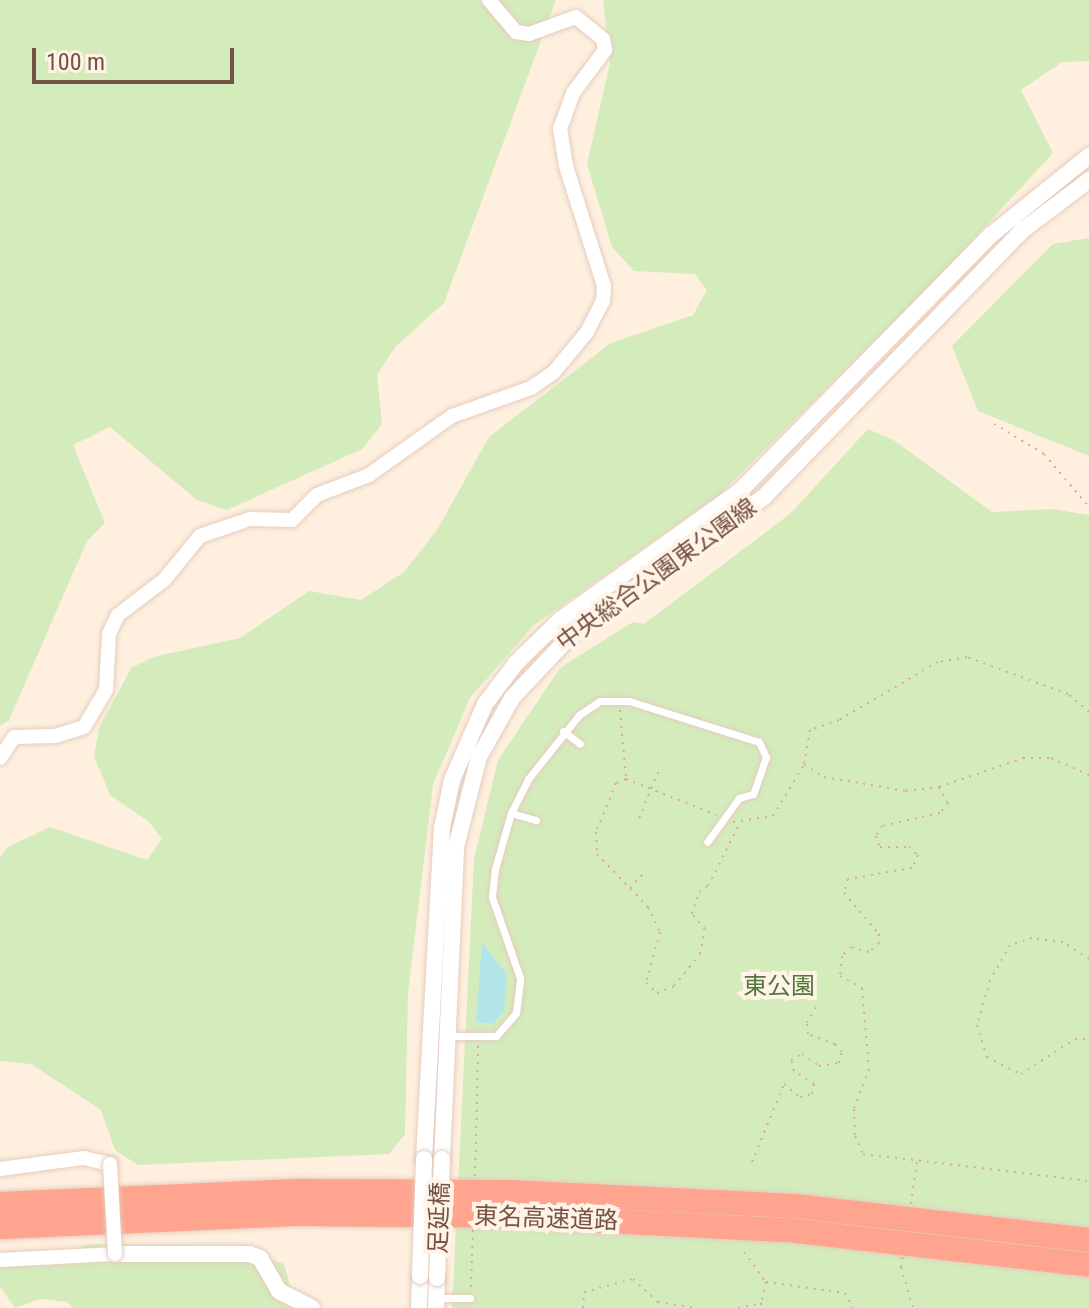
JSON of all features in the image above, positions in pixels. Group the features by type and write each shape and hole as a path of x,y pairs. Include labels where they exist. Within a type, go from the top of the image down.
{"highway":[{"name":"東名高速道路","path":"0,1204 297,1191 510,1192 795,1206 1089,1240"},
{"name":"東名高速道路","path":"0,1227 295,1214 507,1216 788,1230 1089,1265"}],"street":[{"path":"0,758 14,737 55,736 84,727 106,690 109,634 118,615 164,580 200,536 250,519 292,520 317,495 369,475 452,416 531,388 554,372 587,332 603,301 604,286 566,166 560,129 573,93 605,50 603,39 576,17 529,34 516,32 489,0"},
{"name":"足延橋","path":"429,1277 424,1159 442,828 452,780 485,704 516,663 561,619 740,491 991,235 1089,156"},
{"name":"中央総合公園東公園線","path":"447,1082 456,847 479,757 512,698 574,632 764,497 1023,230 1089,180"},
{"path":"431,1036 450,1036"},
{"name":"足延橋","path":"429,1277 447,1082"},
{"path":"0,1169 84,1158 110,1164 115,1254"},
{"path":"0,1260 115,1254 249,1254 260,1258 279,1291 312,1308"},
{"path":"429,1277 436,1303"},
{"path":"419,1308 429,1277"}],"lane":[{"path":"450,1036 478,1039 496,1036 516,1013 520,978 516,956 492,897 511,813 528,779 563,731 600,701 619,701 759,742 766,757 753,794 739,798 707,842"},
{"path":"563,731 580,744"},
{"path":"735,787 739,798"},
{"path":"511,813 536,820"},
{"path":"436,1303 470,1298"}],"path":[{"path":"994,424 1044,454 1089,507"},
{"path":"739,825 708,886 699,892 692,914 705,929 700,954 674,986 657,993 646,983 660,932 648,907 597,854 596,832 616,783 626,779 739,825 773,816 804,765 810,730 839,720 938,662 967,657 1068,694 1089,712"},
{"path":"619,701 626,779"},
{"path":"804,765 824,777 892,789 939,787 1023,758 1051,758 1089,775"},
{"path":"639,818 658,772"},
{"path":"939,787 948,803 940,813 882,826 876,836 880,847 909,847 918,855 912,868 848,879 844,893 879,934 879,943 869,952 851,947 842,956 840,976 862,988 869,1069 854,1109 855,1136 863,1154 917,1162 1004,1167 1089,1181"},
{"path":"630,888 645,872"},
{"path":"1089,959 1063,942 1032,938 1010,945 990,980 977,1025 987,1057 1021,1074 1075,1039 1089,1039"},
{"path":"752,1162 784,1084 800,1097 812,1094 814,1084 794,1071 791,1060 802,1054 819,1066 832,1068 839,1063 842,1052 835,1044 808,1034 807,1023 817,1006"},
{"path":"470,1298 478,1039"},
{"path":"913,1308 901,1267 917,1162"},
{"path":"744,1252 766,1282 845,1293 853,1308"},
{"path":"583,1308 584,1292 633,1279 658,1302 694,1308"},
{"path":"761,1308 766,1282"},
{"path":"738,1308 761,1303"}],"green space":[{"path":"0,0 556,0 444,303 396,346 377,375 382,424 362,449 227,510 197,500 110,427 73,445 105,523 87,541 9,720 0,726"},
{"path":"603,0 1089,0 1089,61 1062,62 1021,90 1053,153 929,287 719,495 534,625 470,698 433,785 408,993 405,1134 389,1154 138,1165 115,1150 101,1110 31,1064 0,1061 0,858 6,848 50,827 147,860 162,839 149,822 110,795 94,756 99,728 131,668 153,657 240,638 309,591 361,600 404,572 437,530 489,437 611,343 693,315 707,290 695,274 634,271 612,247 587,164 610,63"},
{"path":"1089,238 1089,456 978,411 952,346 1053,244"},
{"name":"東公園","path":"868,429 895,441 992,512 1053,509 1089,515 1089,1308 452,1308 474,859 498,760 560,668 633,622 644,624 791,513"},
{"path":"88,1244 237,1247 284,1264 296,1308 72,1308 68,1302 40,1299 15,1308 0,1287 0,1264 54,1265 57,1257"}],"water":[{"path":"482,943 507,974 504,1011 493,1024 476,1022"}]}
